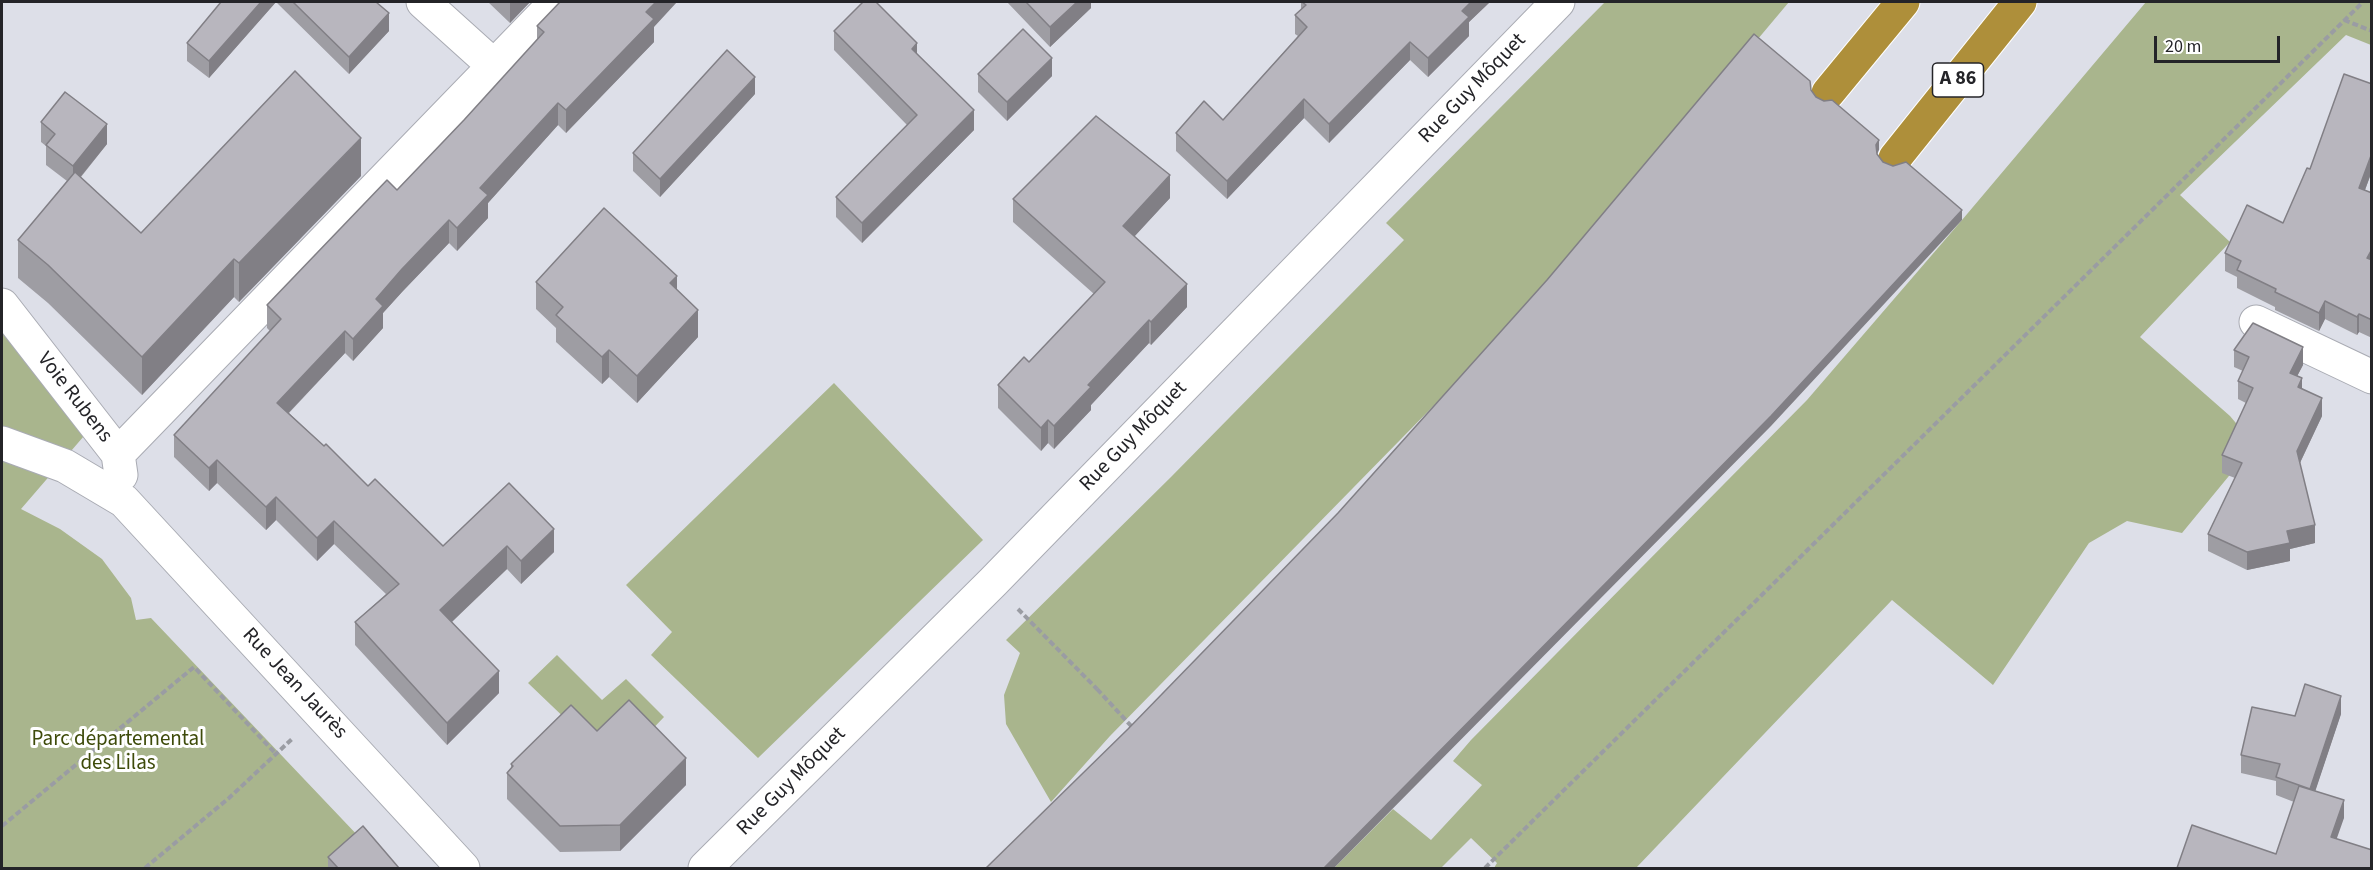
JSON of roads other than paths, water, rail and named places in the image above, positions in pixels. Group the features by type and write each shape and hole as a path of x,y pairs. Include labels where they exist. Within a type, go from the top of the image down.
{"highway":[{"path":"1828,93 1903,2"},
{"name":"A 86","path":"1895,158 2020,2"}],"street":[{"path":"423,2 494,66"},
{"path":"118,454 556,2"},
{"name":"Rue Guy Môquet","path":"705,868 993,582 1558,2"},
{"name":"Voie Rubens","path":"2,305 118,454 124,501"},
{"path":"2256,321 2372,377"},
{"name":"Rue Jean Jaurès","path":"2,443 65,466 124,501 464,868"}],"park label":[{"name":"Parc départemental des Lilas","path":"118,752"}]}
